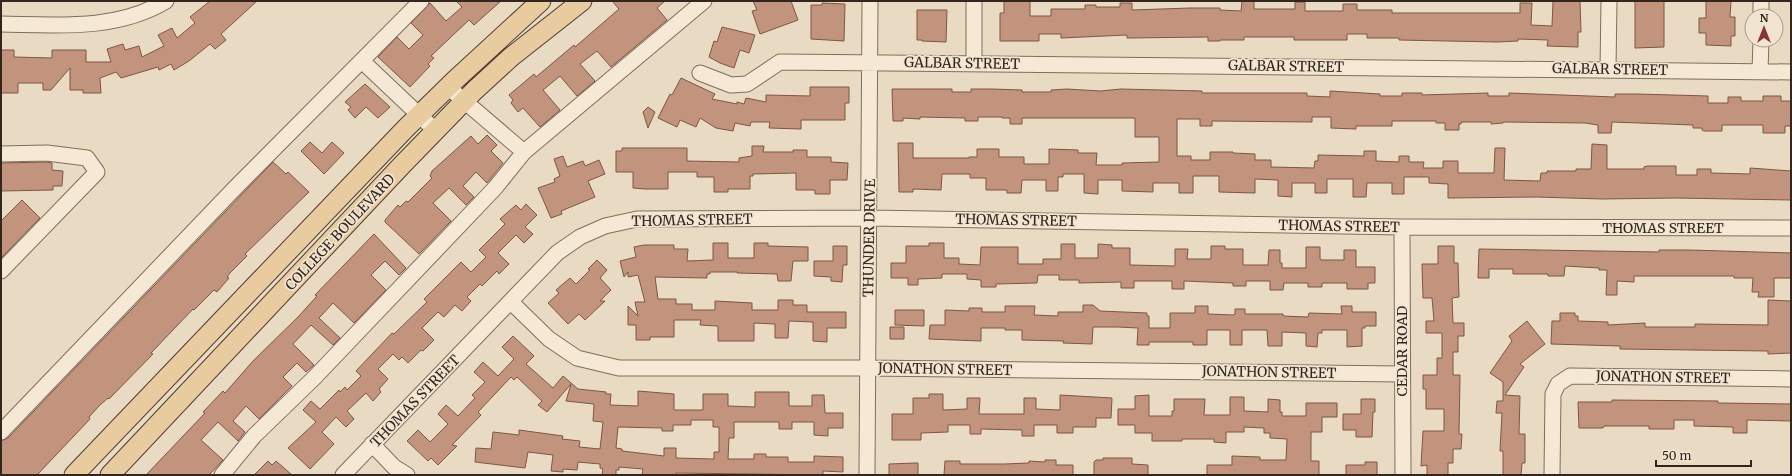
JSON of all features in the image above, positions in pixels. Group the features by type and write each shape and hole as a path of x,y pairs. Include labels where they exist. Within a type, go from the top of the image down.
{"main road":[{"name":"COLLEGE BOULEVARD","path":"74,475 419,116 448,87 541,1"},
{"name":"COLLEGE BOULEVARD","path":"110,475 465,101 512,57 582,1"},
{"path":"110,475 107,468 111,452 140,422 156,391"}],"street":[{"path":"1,24 83,25 117,21 153,9 166,1"},
{"path":"1,432 235,188 421,1"},
{"path":"222,475 254,436 319,372 495,188 524,152 704,1"},
{"name":"THUNDER DRIVE","path":"867,475 870,218 870,1"},
{"path":"974,1 974,64"},
{"path":"1608,69 1609,1"},
{"path":"1760,72 1761,48"},
{"path":"362,61 436,131"},
{"name":"GALBAR STREET","path":"700,73 731,85 747,84 780,62 1791,72"},
{"path":"448,87 524,152"},
{"path":"1,154 47,153 87,158 97,172 1,271"},
{"name":"THOMAS STREET","path":"342,475 557,253 580,237 605,226 637,219 870,218 1402,227 1791,228"},
{"name":"CEDAR ROAD","path":"1402,227 1403,475"},
{"name":"JONATHON STREET","path":"511,302 549,339 577,358 619,368 868,368 1402,374"},
{"name":"JONATHON STREET","path":"1552,475 1553,394 1558,384 1570,376 1791,379"},
{"path":"372,444 394,467 407,475"}],"building":[{"path":"210,1 257,1 221,34 226,40 215,49 210,44 189,61 174,70 171,64 159,70 158,67 121,78 116,72 100,78 101,93 83,93 83,90 70,90 70,68 51,90 43,90 43,83 18,83 18,93 1,93 1,50 14,50 14,57 52,58 52,50 86,50 86,62 111,62 107,49 123,44 125,50 139,46 142,57 164,46 158,35 172,28 177,38 195,23 190,17"},
{"path":"456,1 501,1 474,25 469,20 431,56 434,58 428,64 430,66 410,87 378,57 397,37 409,49 423,35 411,23 430,3 446,21 462,7"},
{"path":"612,1 665,1 657,8 667,20 611,67 597,51 580,64 595,81 577,96 560,76 543,90 560,110 540,127 523,108 518,112 511,103 513,100 509,95 534,74 536,77 574,45 575,47 619,9"},
{"path":"753,1 791,1 798,20 760,34 752,11 757,10"},
{"path":"1004,1 1030,1 1030,16 1051,16 1051,9 1085,9 1085,5 1096,5 1096,7 1120,7 1120,3 1132,3 1132,10 1220,8 1220,10 1241,11 1242,1 1254,1 1254,9 1295,9 1295,2 1305,2 1305,11 1343,11 1343,4 1357,4 1357,10 1392,10 1392,13 1520,13 1520,3 1532,3 1531,25 1552,26 1553,1 1580,1 1581,32 1578,32 1578,47 1547,46 1548,40 1518,39 1518,41 1497,42 1399,40 1399,38 1367,38 1367,34 1347,34 1347,40 1294,40 1294,37 1244,37 1244,40 1208,41 1208,37 1127,38 1127,35 1061,38 1061,34 1039,34 1039,41 1000,41 1000,13 1004,13"},
{"path":"1635,1 1664,1 1664,47 1635,48"},
{"path":"1706,1 1731,1 1730,17 1735,17 1735,36 1731,36 1731,46 1706,45 1706,33 1699,33 1699,18 1706,18"},
{"path":"822,3 845,4 844,41 811,39 811,5 822,5"},
{"path":"917,10 947,10 946,42 917,40"},
{"path":"722,27 755,35 749,53 740,50 734,68 709,57 714,41 717,42"},
{"path":"681,78 715,94 712,99 737,104 737,102 744,104 746,98 766,102 766,95 810,96 810,87 849,87 849,103 845,103 845,120 801,120 801,129 769,128 770,122 751,122 750,126 735,123 733,131 716,128 700,118 696,127 680,120 677,127 658,118 670,94 672,95"},
{"path":"365,84 390,107 378,118 366,107 355,118 348,110 351,107 345,102"},
{"path":"892,89 952,89 952,92 971,92 971,89 992,89 1022,90 1022,92 1051,92 1051,90 1067,89 1100,91 1121,89 1202,91 1202,93 1307,93 1307,96 1330,97 1330,91 1380,94 1380,96 1402,96 1402,93 1422,93 1422,95 1488,93 1488,96 1509,96 1509,93 1615,97 1615,94 1637,94 1708,96 1708,103 1728,103 1728,97 1741,97 1741,101 1763,101 1763,96 1781,96 1781,101 1791,101 1791,126 1785,126 1785,133 1763,133 1763,125 1722,125 1722,131 1704,131 1702,128 1693,128 1693,125 1612,122 1611,133 1598,133 1598,125 1585,123 1503,122 1491,124 1491,122 1461,122 1461,124 1459,124 1459,130 1445,130 1445,123 1436,123 1436,121 1392,121 1392,126 1356,126 1356,129 1331,128 1331,117 1312,117 1312,122 1212,121 1212,126 1200,126 1200,119 1177,119 1177,156 1191,156 1191,160 1210,160 1210,152 1233,152 1255,154 1255,160 1271,160 1271,167 1314,168 1315,161 1318,161 1318,155 1364,156 1364,151 1376,151 1376,161 1399,162 1399,156 1409,156 1409,162 1424,162 1423,168 1443,168 1443,161 1458,161 1458,173 1494,173 1495,148 1505,148 1504,180 1540,181 1541,173 1547,173 1547,171 1576,171 1576,169 1591,169 1592,144 1607,145 1607,169 1644,169 1644,167 1647,166 1676,166 1676,175 1697,175 1697,169 1711,169 1711,173 1750,174 1750,168 1791,171 1791,200 1676,198 1602,199 1537,197 1448,198 1448,184 1429,183 1429,177 1404,177 1404,194 1392,194 1392,183 1367,183 1366,197 1353,197 1353,179 1327,179 1327,193 1315,193 1315,183 1292,183 1292,197 1278,196 1278,180 1255,179 1255,193 1219,192 1219,176 1193,176 1193,193 1179,193 1179,183 1153,183 1153,192 1122,191 1122,180 1098,180 1098,194 1084,193 1084,174 1063,174 1063,177 1058,177 1058,191 1046,191 1046,180 1022,180 1021,193 1007,193 1007,190 986,190 986,178 970,178 970,174 942,174 941,190 913,189 913,192 899,192 898,143 913,143 913,158 969,158 977,157 977,149 999,149 999,157 1024,157 1024,164 1049,164 1049,149 1078,150 1078,153 1097,153 1096,165 1122,165 1122,163 1159,162 1159,137 1135,137 1135,118 1022,118 1022,124 1010,124 1010,118 1002,117 978,117 978,121 965,121 965,118 920,117 920,119 903,118 903,121 893,121"},
{"path":"648,107 655,112 648,128 643,112"},
{"path":"487,135 497,145 491,151 503,163 487,183 476,172 463,186 474,197 466,205 449,188 433,203 451,221 419,254 385,222 385,220 398,205 400,207 406,201 408,202 432,178 430,176 432,171 471,136 478,144"},
{"path":"310,142 322,153 332,142 344,153 324,174 301,151"},
{"path":"752,146 764,146 763,152 793,152 793,150 807,150 807,157 831,157 831,162 848,163 847,180 830,180 830,194 815,194 815,190 796,190 796,173 753,174 753,176 750,176 750,189 728,189 728,192 714,192 714,177 697,177 697,172 668,172 668,189 645,189 633,188 633,172 616,172 616,151 622,151 622,148 687,148 687,161 739,162 739,158 752,156"},
{"path":"563,156 567,167 583,161 585,166 599,160 605,174 588,181 595,197 561,211 562,214 551,218 538,188 555,182 554,179 560,176 554,159"},
{"path":"273,162 286,174 288,172 309,192 245,254 247,256 230,273 227,277 229,278 217,292 214,290 194,310 193,309 151,353 153,354 109,399 108,398 99,406 89,417 90,419 37,475 1,475 1,441 8,438"},
{"path":"1,163 52,163 52,170 63,171 62,186 53,186 53,190 1,191"},
{"path":"22,200 40,218 1,258 1,221"},
{"path":"526,204 537,215 525,227 533,234 524,243 516,235 498,253 509,264 499,274 497,271 482,286 480,284 467,297 471,301 462,311 455,305 444,317 438,312 422,328 434,340 423,351 421,350 408,363 402,357 399,360 393,354 378,369 388,379 379,389 381,392 373,401 366,393 347,411 354,419 346,427 336,417 322,432 334,444 310,469 288,448 316,422 303,410 311,401 320,409 339,390 340,392 345,387 347,390 361,376 356,371 392,333 394,334 427,302 424,299 461,262 471,272 486,257 479,250 505,224 500,219 516,205 521,210"},
{"path":"374,234 406,268 399,275 385,261 371,275 386,290 354,323 333,303 319,318 340,338 333,345 311,325 293,344 314,365 306,372 297,363 283,377 292,386 259,419 246,406 233,421 245,432 238,441 218,422 201,440 223,460 209,475 146,475 205,413 203,412 223,391 225,393 253,361 298,317 317,296 315,295"},
{"path":"713,243 728,243 728,258 754,258 754,243 768,243 768,246 808,247 808,261 793,261 791,281 778,281 777,274 737,272 710,272 710,274 707,274 707,278 655,277 658,299 676,299 676,304 692,304 692,310 715,310 715,301 752,303 752,310 778,310 778,300 793,300 793,305 807,305 807,312 846,312 846,328 827,328 827,342 813,341 813,322 789,321 788,338 775,338 775,324 754,323 754,341 718,341 718,326 700,325 701,320 674,320 674,337 650,337 650,340 636,340 636,325 628,325 628,306 638,316 635,302 645,302 638,275 628,277 628,272 624,277 620,261 636,257 634,247 644,245 674,245 674,249 688,249 687,261 713,260"},
{"path":"929,243 944,243 944,258 959,258 959,264 980,265 981,247 1018,247 1018,264 1043,264 1043,259 1061,259 1061,244 1075,244 1075,258 1098,258 1098,244 1112,245 1112,248 1130,248 1130,265 1175,266 1175,249 1188,249 1187,259 1211,259 1211,246 1225,246 1225,249 1243,249 1243,265 1268,265 1269,250 1280,250 1280,263 1282,263 1282,268 1306,268 1306,247 1320,247 1320,259 1322,260 1344,260 1344,250 1356,250 1356,267 1375,267 1375,283 1368,283 1368,289 1347,289 1347,283 1322,283 1322,287 1308,287 1308,283 1284,283 1283,290 1270,290 1270,281 1246,281 1246,286 1233,286 1233,283 1184,281 1184,289 1172,289 1172,281 1134,281 1134,288 1121,288 1121,282 1079,283 1079,280 1059,280 1059,275 1038,275 1037,283 996,284 996,287 981,287 981,280 967,279 967,274 942,274 942,278 918,279 918,285 908,285 908,278 891,278 891,263 906,263 906,246 929,246"},
{"path":"833,246 847,246 847,265 843,265 842,282 831,281 831,277 814,276 814,261 833,261"},
{"path":"1438,246 1454,246 1454,263 1458,263 1459,297 1452,298 1453,323 1464,323 1464,336 1458,336 1458,352 1453,352 1453,375 1460,375 1459,434 1462,434 1461,449 1453,449 1453,463 1448,463 1448,475 1427,475 1427,465 1421,466 1423,431 1444,431 1444,409 1426,409 1426,389 1423,389 1423,375 1437,375 1437,358 1442,358 1442,333 1426,333 1426,321 1434,321 1432,298 1423,298 1422,264 1438,264"},
{"path":"1479,249 1659,252 1659,250 1689,250 1791,253 1791,278 1774,278 1774,297 1758,297 1759,292 1752,292 1753,278 1734,278 1734,276 1634,276 1634,282 1617,281 1617,295 1606,295 1607,270 1599,270 1599,268 1565,266 1564,276 1548,276 1548,274 1513,274 1513,269 1489,269 1489,278 1478,278"},
{"path":"597,260 607,270 600,278 611,290 600,301 605,301 585,320 579,314 568,324 548,303 559,293 556,290 570,278 576,284 590,270 588,269"},
{"path":"1768,300 1791,301 1791,353 1768,354 1768,351 1620,349 1620,346 1551,344 1552,321 1560,321 1560,313 1575,313 1575,316 1578,316 1578,321 1608,322 1608,325 1645,323 1645,327 1695,327 1695,324 1768,325"},
{"path":"1083,305 1093,305 1100,311 1147,313 1147,316 1149,316 1149,328 1170,328 1170,313 1195,313 1195,306 1208,306 1208,314 1233,315 1235,314 1235,309 1245,309 1245,314 1283,314 1283,316 1308,317 1309,313 1342,314 1341,306 1352,306 1352,312 1376,312 1376,326 1365,326 1365,328 1362,328 1362,346 1347,347 1347,330 1322,330 1322,333 1318,333 1317,347 1306,346 1306,333 1282,332 1282,346 1268,346 1267,330 1242,330 1242,345 1230,345 1230,330 1207,330 1207,345 1193,345 1193,342 1149,342 1149,345 1137,345 1138,328 1118,327 1093,327 1092,344 1063,343 1064,341 1022,340 1022,330 1005,330 1005,328 981,328 981,341 929,339 930,325 945,325 945,310 969,311 969,308 982,308 982,312 1005,312 1005,306 1035,306 1034,315 1058,316 1058,312 1083,312"},
{"path":"895,310 924,310 924,326 895,325"},
{"path":"1527,321 1545,344 1520,364 1524,367 1505,395 1520,396 1519,434 1525,434 1525,463 1522,463 1521,475 1503,475 1503,451 1500,451 1502,413 1496,413 1497,401 1503,401 1503,382 1490,373 1512,341 1509,336"},
{"path":"890,327 904,327 904,339 890,339"},
{"path":"513,336 534,356 526,364 553,388 563,376 578,389 606,392 606,394 611,394 610,405 638,406 638,391 674,394 674,410 703,410 703,394 728,394 728,406 755,407 755,392 789,392 789,406 812,406 812,395 824,395 825,413 843,413 843,428 828,428 828,436 814,435 814,422 792,422 792,429 779,429 779,422 734,422 734,438 729,438 728,459 754,459 754,454 766,454 766,457 788,457 788,462 814,462 814,456 843,457 843,472 823,471 823,475 676,473 676,475 642,475 643,469 619,467 619,470 616,470 616,475 602,475 603,469 600,468 600,464 578,462 577,470 563,469 563,472 551,471 553,455 528,452 525,468 475,462 476,448 491,449 493,432 519,435 519,430 563,436 562,439 580,441 579,447 600,449 603,422 593,421 594,404 566,401 571,384 547,412 538,405 542,401 517,377 514,380 511,377 478,412 481,415 452,445 457,446 438,465 431,458 428,461 407,441 418,430 430,442 448,424 438,414 446,405 458,416 475,398 472,395 485,382 474,372 483,362 498,376 514,359 502,347","holes":["691,420 713,420 713,427 719,427 719,452 714,452 714,459 676,458 676,448 664,448 664,456 622,451 622,449 616,448 618,427 662,428 662,431 673,431 673,425 691,425"]},
{"path":"929,394 943,394 943,410 967,409 967,398 980,398 979,414 1024,414 1024,398 1036,398 1036,409 1060,410 1060,395 1112,398 1111,418 1096,418 1096,427 1073,427 1073,433 1057,433 1057,425 1034,425 1034,436 1022,436 1022,430 981,429 981,434 970,434 970,425 948,425 948,432 921,433 921,440 892,440 892,414 913,414 913,398 929,398"},
{"path":"1149,395 1149,416 1172,416 1172,411 1174,411 1174,399 1205,399 1204,415 1230,415 1230,397 1244,397 1244,411 1268,412 1268,399 1280,400 1280,412 1282,412 1282,416 1306,416 1306,403 1337,403 1337,417 1322,417 1322,432 1311,432 1311,461 1319,461 1319,475 1207,475 1207,465 1232,465 1232,456 1260,457 1260,460 1286,460 1287,439 1270,438 1270,433 1264,433 1264,428 1244,427 1244,432 1226,432 1226,443 1214,442 1214,439 1152,441 1152,433 1135,433 1135,425 1118,425 1118,409 1135,409 1135,396"},
{"path":"1361,399 1375,399 1372,437 1356,437 1356,430 1343,430 1343,414 1361,414"},
{"path":"1612,400 1718,401 1718,403 1791,404 1791,421 1747,420 1747,433 1733,433 1733,427 1694,426 1694,420 1674,420 1674,429 1649,429 1649,426 1604,426 1603,428 1579,428 1578,402 1612,402"},
{"path":"1103,458 1132,458 1132,464 1148,465 1148,475 1094,475 1094,462 1096,460 1103,460"},
{"path":"1045,460 1056,460 1056,465 1073,465 1073,475 944,475 945,461 960,461 960,464 1004,464 1029,463 1029,461 1045,462"},
{"path":"268,461 272,465 276,461 292,475 254,475"},
{"path":"1365,462 1377,462 1377,475 1346,475 1346,465 1365,465"},
{"path":"918,463 918,475 889,475 889,464"}]}
